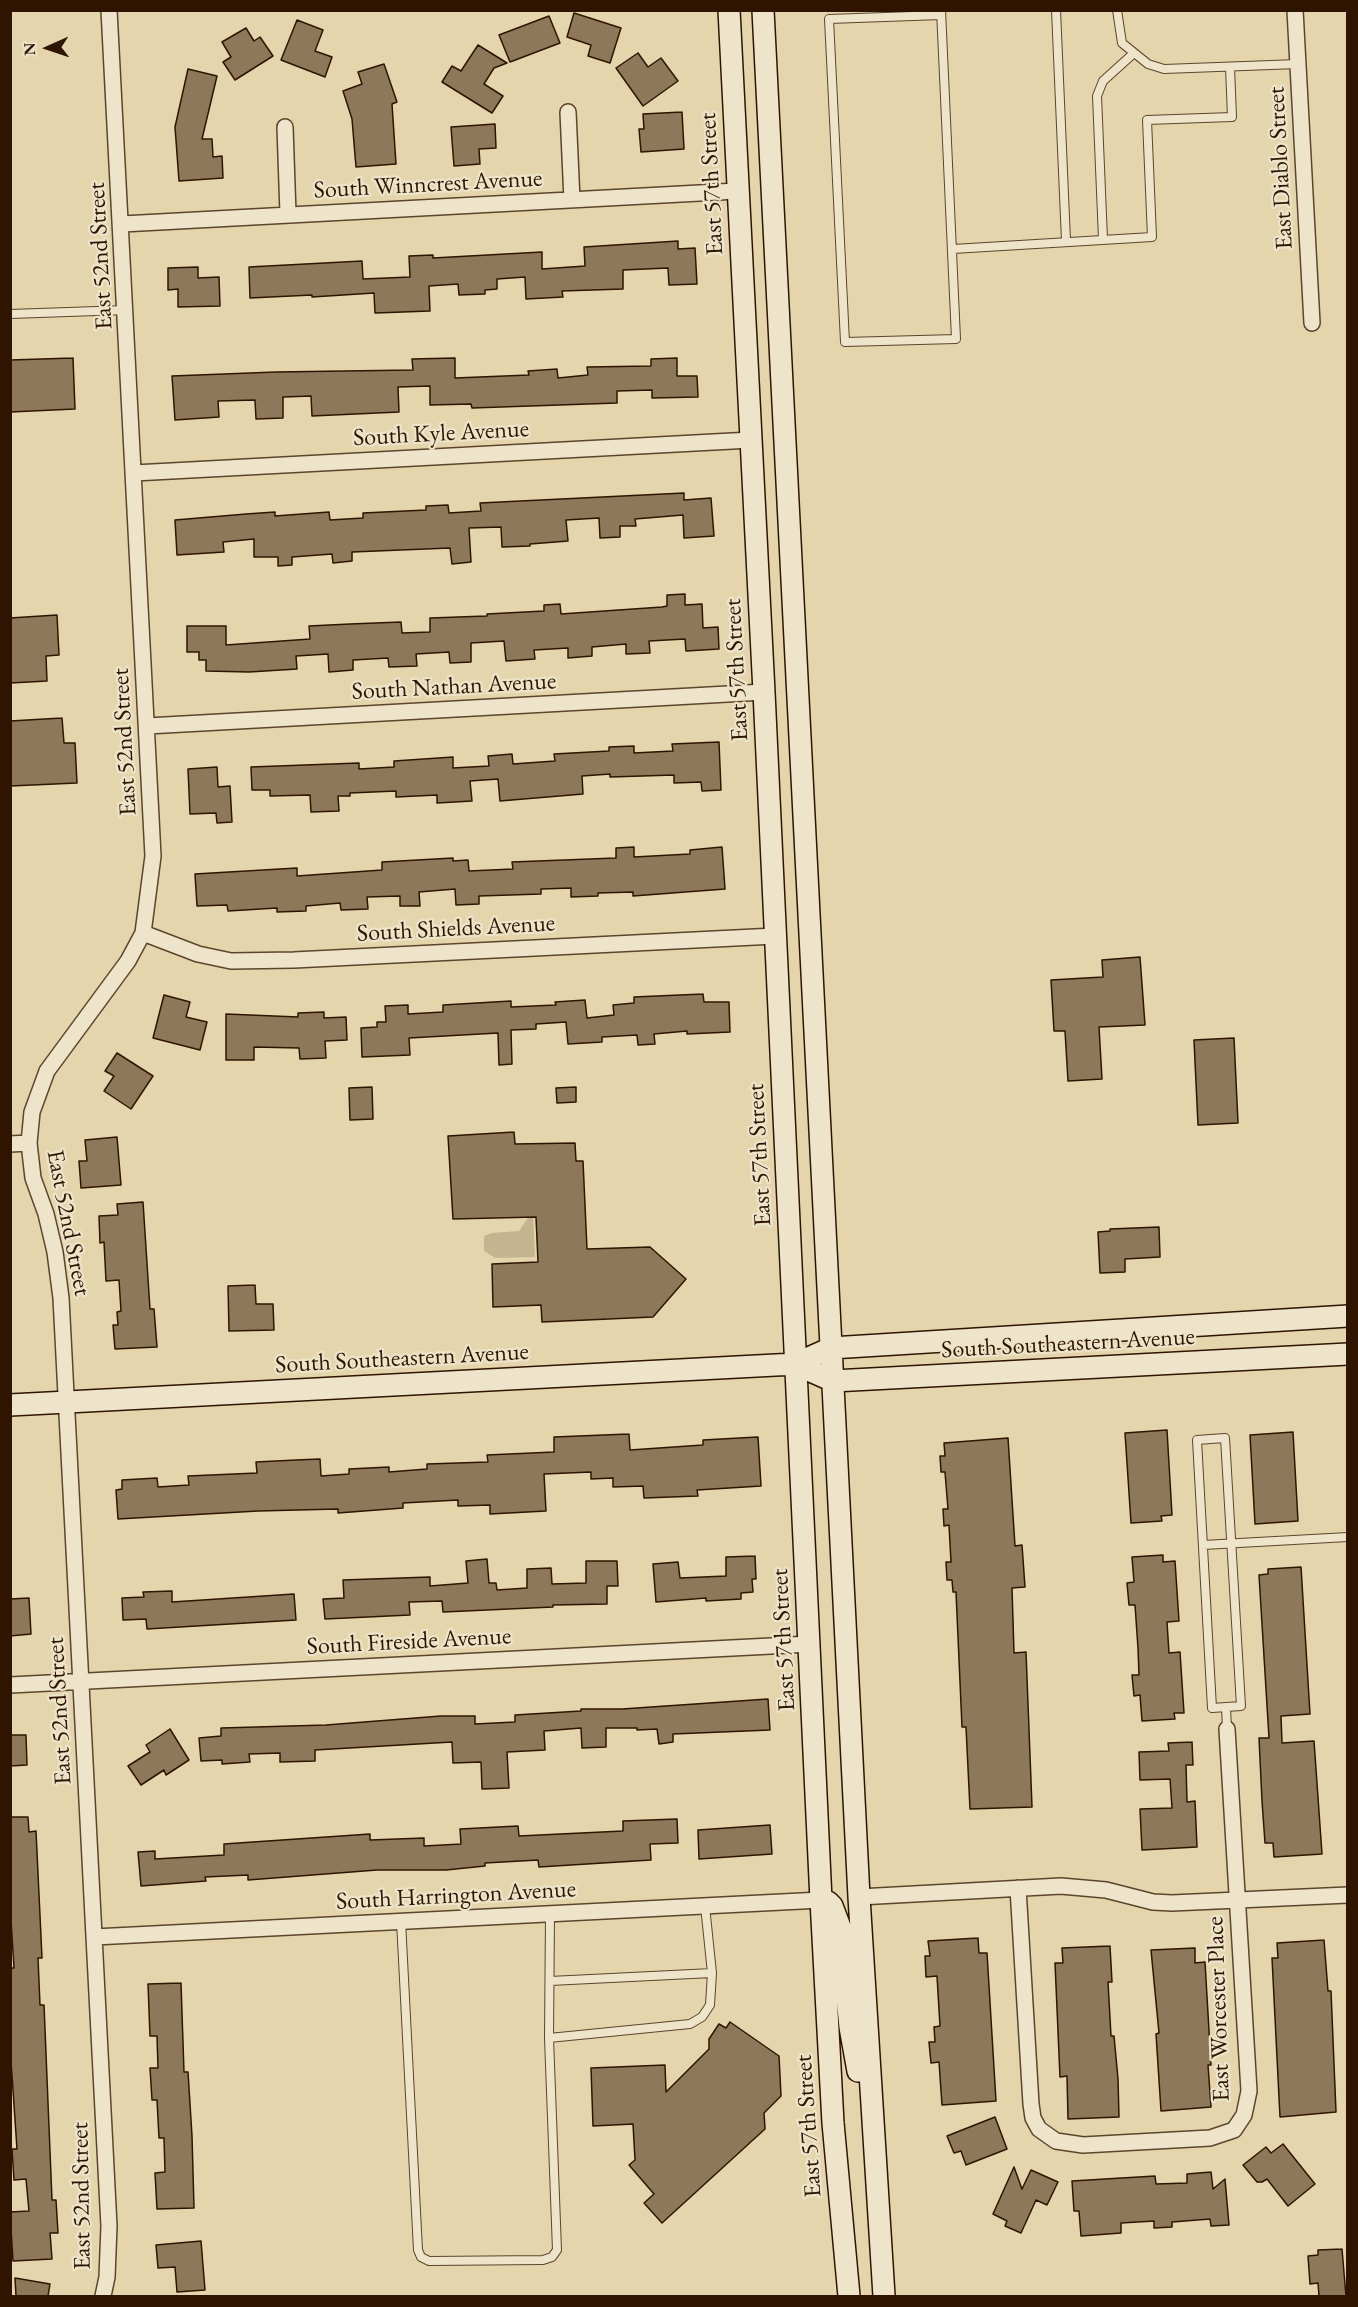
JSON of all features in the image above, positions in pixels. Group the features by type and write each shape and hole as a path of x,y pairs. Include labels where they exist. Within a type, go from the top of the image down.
{"main road":[{"name":"East 57th Street","path":"729,10 821,1900 833,2122 849,2296"},
{"path":"763,10 859,1897 884,2296"},
{"name":"South Southeastern Avenue","path":"10,1405 795,1364 831,1348 1347,1316"},
{"name":"South Southeastern Avenue","path":"795,1364 833,1381 1347,1354"},
{"path":"821,1900 832,1906 840,1927 850,2027 874,2136"}],"street":[{"name":"East 52nd Street","path":"103,2296 107,2277 109,2226 62,1299 55,1252 46,1214 33,1178 29,1143 32,1112 47,1071 128,961 143,933 153,856 110,10"},
{"name":"East Diablo Street","path":"1295,10 1312,323"},
{"path":"568,112 572,200"},
{"path":"285,127 288,214"},
{"name":"South Winncrest Avenue","path":"122,224 737,191"},
{"name":"South Kyle Avenue","path":"134,473 751,440"},
{"name":"South Nathan Avenue","path":"147,726 764,692"},
{"name":"South Shields Avenue","path":"143,933 198,954 231,960 306,959 775,936"},
{"path":"10,1144 29,1143"},
{"name":"South Fireside Avenue","path":"10,1685 810,1644"},
{"name":"East Worcester Place","path":"1018,1888 1033,2118 1039,2129 1047,2136 1069,2144 1210,2138 1234,2130 1248,2104 1249,2091 1227,1728"},
{"path":"859,1897 1018,1888 1088,1887 1153,1902 1172,1903 1239,1902 1347,1895"},
{"name":"South Harrington Avenue","path":"94,1936 821,1900"}],"lane":[{"path":"1056,10 1066,241"},
{"path":"1118,10 1122,43 1148,64 1164,69 1298,64"},
{"path":"941,13 956,339 845,342 829,19 941,13"},
{"path":"1103,239 1097,96 1103,81 1134,53"},
{"path":"953,249 1152,237 1147,120 1232,117 1230,67"},
{"path":"10,314 126,310"},
{"path":"1225,1438 1241,1706 1212,1708 1203,1545 1197,1440 1225,1438"},
{"path":"1203,1545 1347,1537"},
{"path":"1226,1707 1227,1728"},
{"path":"549,2038 690,2024 702,2017 710,2005 712,1973 705,1906"},
{"path":"401,1921 418,2250 421,2257 429,2261 543,2260 552,2257 557,2250 549,2038 550,1914"},
{"path":"550,1981 712,1973"}],"shaded area":[{"path":"529,1216 533,1216 535,1257 495,1258 484,1251 484,1236 492,1233 519,1231"}],"building":[{"path":"574,13 621,28 610,63 588,56 591,45 567,37"},
{"path":"549,16 560,43 510,62 499,35"},
{"path":"297,20 323,30 315,51 332,57 325,77 281,60"},
{"path":"246,28 254,41 260,37 273,56 235,80 223,62 231,57 222,42"},
{"path":"478,45 507,63 494,68 484,84 503,96 492,113 442,82 452,66 461,71"},
{"path":"638,53 648,67 661,58 678,81 643,106 616,68"},
{"path":"384,64 397,102 392,104 396,164 356,167 352,119 343,91 362,84 358,72"},
{"path":"188,69 217,76 202,139 212,139 213,157 222,156 223,178 179,181 175,127"},
{"path":"682,112 684,149 641,152 639,129 644,129 643,114"},
{"path":"495,124 496,148 479,149 480,164 454,166 451,127"},
{"path":"678,241 678,249 695,248 697,284 669,285 668,268 623,270 623,289 562,291 563,297 526,299 525,277 497,279 497,289 485,290 485,294 459,295 458,284 429,286 430,311 375,313 374,293 250,298 249,267 362,261 363,279 410,277 409,256 433,255 433,258 542,252 542,269 585,266 584,247"},
{"path":"198,267 198,278 219,277 220,306 178,307 178,289 168,290 168,268"},
{"path":"73,358 75,409 10,412 10,360"},
{"path":"455,358 455,378 529,375 528,371 557,369 558,378 588,375 587,367 651,366 651,359 677,358 677,376 697,376 698,397 652,398 652,390 617,391 617,403 472,408 471,404 430,405 430,386 398,387 399,412 312,416 311,396 283,397 283,418 256,419 255,400 218,401 219,417 175,420 172,376 413,370 412,359"},
{"path":"684,493 684,500 711,498 714,536 684,538 683,515 635,519 636,526 620,526 620,537 600,538 599,518 566,520 568,541 530,544 530,546 502,547 501,527 469,528 471,562 452,564 450,548 352,552 352,561 333,563 332,554 292,557 292,565 278,566 278,557 254,557 254,539 223,542 224,552 177,555 175,520 275,512 275,516 329,512 330,520 363,518 363,513 426,510 426,506 448,505 449,513 481,511 480,503"},
{"path":"685,594 685,605 702,604 703,628 718,627 719,649 686,651 685,639 649,641 650,653 626,654 626,644 592,647 592,656 568,658 568,648 534,650 535,659 506,661 504,641 471,643 471,662 450,663 449,652 416,654 417,666 389,667 388,658 353,660 353,670 329,672 328,654 296,656 297,669 249,672 206,671 206,660 199,660 199,652 187,652 187,626 226,626 226,645 310,639 309,626 401,622 402,633 430,632 430,618 544,611 544,605 560,604 561,614 662,607 667,606 667,595"},
{"path":"57,615 59,655 46,656 47,681 10,683 10,618"},
{"path":"62,718 64,743 75,743 77,783 10,786 10,721"},
{"path":"719,742 721,790 702,791 701,782 674,783 674,775 610,777 610,774 582,776 583,794 500,801 498,779 470,781 472,801 437,803 437,795 396,797 396,791 350,793 350,796 338,796 339,811 311,812 310,795 270,796 270,790 252,790 251,767 359,763 359,769 394,767 394,761 453,757 453,768 489,766 488,756 512,754 513,764 555,761 554,754 609,751 609,747 634,746 634,753 673,751 672,744"},
{"path":"217,767 218,787 230,786 232,822 217,823 216,813 190,814 188,769"},
{"path":"634,847 634,857 690,854 690,850 722,847 725,889 633,896 633,892 598,893 598,896 571,897 571,888 541,889 541,894 479,896 479,904 456,905 455,889 419,892 420,906 400,906 400,896 367,897 368,909 341,910 340,903 306,906 306,911 277,912 277,908 228,911 227,905 197,906 195,874 297,868 297,876 382,870 382,862 453,858 453,861 468,860 469,871 513,869 512,862 616,858 616,848"},
{"path":"1140,957 1145,1025 1099,1027 1102,1079 1068,1081 1065,1031 1054,1031 1051,980 1103,977 1102,960"},
{"path":"703,994 704,1002 729,1002 730,1032 687,1034 687,1031 654,1034 655,1044 638,1045 637,1035 602,1037 602,1042 568,1044 566,1022 536,1024 536,1029 511,1030 512,1064 499,1065 498,1033 409,1038 410,1055 362,1057 361,1028 377,1027 377,1022 386,1022 385,1006 408,1005 408,1014 443,1012 443,1005 511,1001 511,1007 556,1005 555,1002 585,1000 587,1018 614,1015 613,1005 634,1003 634,997"},
{"path":"164,995 190,1002 186,1017 207,1022 200,1050 153,1038"},
{"path":"324,1012 324,1018 346,1017 347,1040 325,1041 326,1058 300,1059 299,1048 254,1047 254,1060 226,1060 226,1014 298,1017 298,1013"},
{"path":"1234,1038 1238,1123 1198,1125 1194,1040"},
{"path":"117,1053 153,1076 131,1109 104,1091 114,1076 105,1071"},
{"path":"372,1087 373,1119 350,1120 349,1088"},
{"path":"576,1087 576,1102 557,1103 556,1088"},
{"path":"514,1132 515,1144 575,1143 576,1161 583,1161 587,1249 650,1247 686,1279 653,1317 542,1322 541,1305 493,1307 492,1264 538,1262 536,1217 453,1219 448,1136"},
{"path":"117,1137 121,1185 81,1188 79,1161 87,1161 85,1140"},
{"path":"143,1202 150,1309 154,1309 157,1347 115,1349 113,1325 118,1325 117,1312 121,1311 119,1280 106,1281 104,1242 100,1243 99,1216 118,1215 117,1204"},
{"path":"1159,1227 1160,1257 1125,1259 1125,1272 1100,1273 1098,1232 1110,1231 1110,1229"},
{"path":"255,1285 256,1304 273,1304 274,1330 229,1331 228,1286"},
{"path":"1167,1430 1172,1515 1161,1516 1162,1521 1131,1523 1125,1433"},
{"path":"1293,1432 1298,1521 1255,1524 1250,1435"},
{"path":"629,1434 630,1450 703,1445 703,1440 758,1437 761,1486 697,1490 698,1496 644,1498 643,1486 613,1487 613,1478 591,1479 591,1472 544,1474 546,1511 490,1514 490,1505 458,1506 458,1500 403,1503 403,1508 338,1513 338,1509 258,1511 118,1519 116,1490 122,1489 122,1480 157,1478 158,1487 189,1485 188,1476 257,1473 256,1462 320,1459 321,1476 349,1474 349,1469 389,1467 389,1472 427,1469 427,1464 488,1462 487,1455 554,1452 554,1437"},
{"path":"1008,1438 1015,1546 1022,1545 1025,1587 1012,1588 1014,1653 1026,1652 1032,1807 970,1809 966,1727 962,1727 956,1592 953,1592 952,1580 947,1580 946,1562 951,1562 949,1525 944,1526 943,1509 948,1509 945,1472 941,1472 940,1456 945,1456 944,1443"},
{"path":"1163,1555 1163,1562 1175,1561 1179,1621 1167,1622 1169,1653 1180,1652 1184,1713 1174,1713 1175,1719 1142,1721 1140,1695 1134,1696 1132,1675 1139,1675 1135,1605 1129,1605 1127,1583 1134,1582 1132,1557"},
{"path":"755,1556 756,1579 752,1579 753,1592 741,1593 741,1599 706,1601 706,1598 656,1602 653,1564 678,1562 680,1578 726,1576 726,1557"},
{"path":"487,1559 489,1583 496,1583 497,1590 527,1588 527,1569 551,1568 552,1584 586,1583 586,1561 617,1561 618,1586 607,1586 607,1604 443,1612 442,1601 409,1602 410,1615 325,1619 323,1599 344,1598 343,1580 430,1577 430,1586 468,1583 466,1561"},
{"path":"1301,1567 1310,1714 1281,1716 1282,1743 1314,1741 1322,1854 1274,1857 1273,1843 1265,1843 1262,1801 1259,1738 1269,1738 1259,1575 1268,1574 1268,1569"},
{"path":"172,1591 172,1602 294,1594 296,1620 147,1629 146,1619 123,1620 122,1598 144,1597 143,1592"},
{"path":"29,1598 31,1634 10,1636 10,1599"},
{"path":"768,1699 770,1730 673,1734 673,1742 659,1744 657,1729 606,1728 606,1747 582,1748 581,1728 544,1731 545,1750 507,1752 509,1788 482,1789 481,1762 453,1763 452,1742 315,1750 315,1761 280,1762 280,1753 249,1754 250,1762 222,1764 222,1760 201,1761 199,1738 221,1736 221,1728 326,1725 441,1716 475,1716 475,1724 515,1722 515,1715 581,1711 581,1709 622,1709"},
{"path":"170,1729 189,1760 166,1775 164,1770 141,1785 128,1766 150,1752 146,1745"},
{"path":"10,1735 26,1735 27,1765 10,1766"},
{"path":"1192,1742 1193,1765 1186,1765 1187,1802 1195,1801 1197,1847 1142,1850 1140,1809 1172,1808 1170,1779 1140,1780 1139,1752 1169,1751 1168,1743"},
{"path":"10,1817 28,1817 29,1832 36,1831 42,1958 38,1958 40,2005 44,2005 52,2200 56,2200 58,2233 50,2233 52,2259 13,2261 10,2212 29,2211 26,2179 14,2180 12,2149 17,2149 10,2046 10,1968 14,1968 10,1904"},
{"path":"677,1819 678,1843 650,1844 651,1860 539,1867 538,1860 485,1863 485,1866 446,1870 377,1870 248,1880 248,1875 205,1877 206,1881 141,1886 138,1852 155,1851 155,1859 224,1855 224,1844 370,1834 370,1840 424,1838 424,1846 461,1844 460,1829 518,1826 519,1836 623,1831 623,1821"},
{"path":"770,1825 772,1854 699,1859 698,1830"},
{"path":"978,1938 979,1953 987,1953 996,2101 942,2105 939,2062 931,2063 929,2042 935,2042 934,2027 940,2026 937,1976 926,1977 925,1956 930,1956 928,1941"},
{"path":"1324,1940 1328,1991 1331,1991 1336,2112 1280,2117 1272,1958 1278,1958 1277,1943"},
{"path":"1110,1946 1112,1982 1108,1982 1111,2036 1114,2036 1118,2079 1119,2117 1068,2119 1067,2076 1060,2077 1055,1963 1063,1963 1062,1948"},
{"path":"1195,1948 1195,1963 1205,1962 1211,2107 1161,2111 1156,2034 1159,2033 1151,1950"},
{"path":"181,1983 184,2072 188,2072 192,2136 194,2208 157,2209 155,2173 165,2172 164,2138 159,2138 157,2100 152,2100 150,2068 158,2068 157,2036 150,2036 148,1984"},
{"path":"730,2022 779,2056 781,2096 764,2113 765,2129 662,2223 644,2203 654,2194 629,2165 635,2160 633,2124 593,2126 591,2068 665,2065 666,2092 709,2049 709,2039 719,2024 726,2028"},
{"path":"995,2117 1007,2149 966,2165 961,2151 954,2153 947,2136"},
{"path":"1283,2144 1315,2184 1288,2206 1267,2179 1257,2182 1243,2165 1266,2147 1271,2153"},
{"path":"1014,2167 1022,2189 1031,2170 1058,2182 1047,2205 1036,2200 1021,2233 1005,2226 1007,2221 993,2214"},
{"path":"1211,2172 1213,2189 1225,2179 1229,2225 1211,2226 1210,2219 1172,2222 1172,2227 1154,2228 1154,2221 1121,2223 1121,2233 1081,2236 1079,2211 1074,2211 1072,2181 1155,2176 1156,2184 1187,2183 1187,2174"},
{"path":"201,2241 205,2290 177,2292 175,2267 158,2268 156,2245"},
{"path":"1342,2249 1346,2296 1319,2296 1318,2283 1310,2284 1308,2256 1318,2255 1318,2250"},
{"path":"15,2278 50,2284 48,2296 16,2296"}]}
